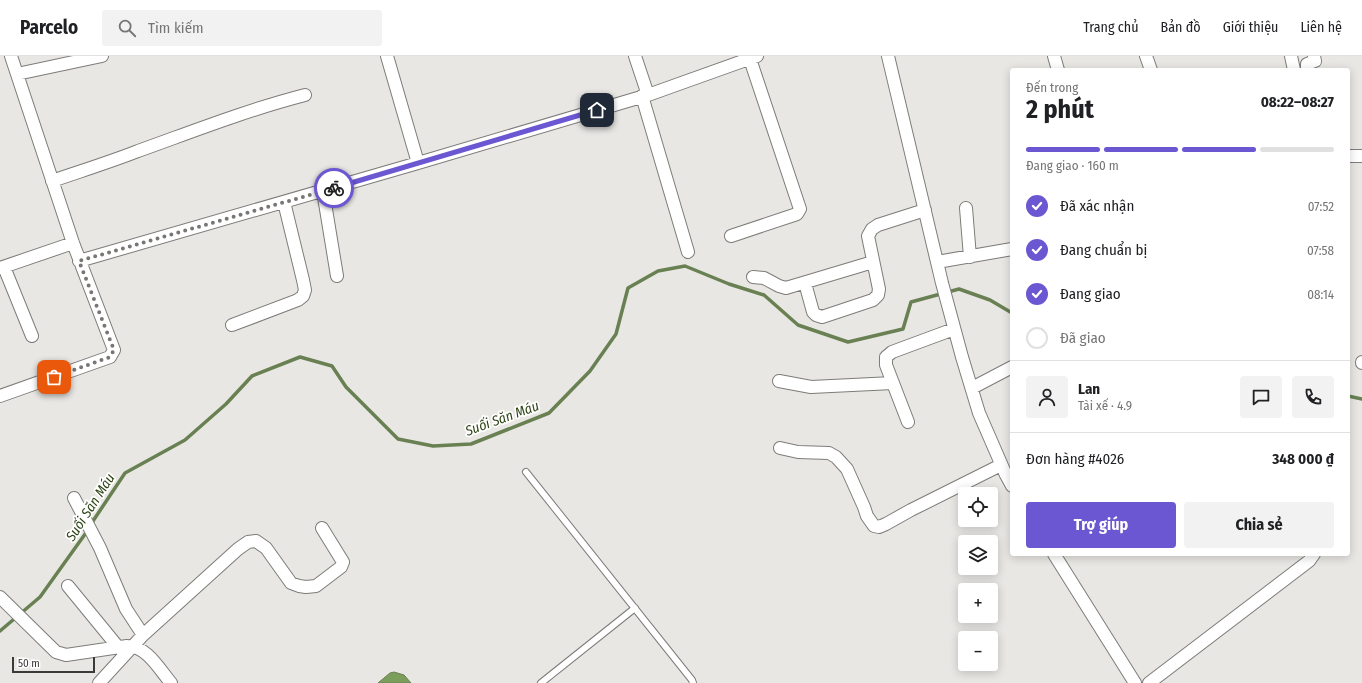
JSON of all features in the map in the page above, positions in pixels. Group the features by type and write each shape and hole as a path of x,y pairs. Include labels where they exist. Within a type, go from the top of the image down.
{"street":[{"path":"0,396 110,357 114,350 79,261 11,56"},
{"path":"17,74 102,56"},
{"path":"387,56 418,163"},
{"path":"635,56 688,252"},
{"path":"888,56 954,329 980,413 1001,465 1010,482"},
{"path":"1054,56 1057,68"},
{"path":"1146,56 1150,68"},
{"path":"1291,56 1294,68"},
{"path":"1307,68 1307,64 1315,61 1314,56"},
{"path":"79,261 323,191 645,95 752,57 800,209 797,214 731,236"},
{"path":"52,181 138,152 209,124 268,104 305,95"},
{"path":"1350,156 1362,156"},
{"path":"323,191 336,276"},
{"path":"232,325 298,300 303,296 305,290 303,280 284,202"},
{"path":"966,208 970,257"},
{"path":"806,283 812,312 816,316 822,317 873,300 878,295 879,289 868,236 872,229 878,225 925,210"},
{"path":"32,336 2,268 73,243"},
{"path":"937,262 1010,249"},
{"path":"753,277 764,278 778,286 786,288 873,262"},
{"path":"908,422 886,365 886,357 892,352 954,329"},
{"path":"972,388 1010,368"},
{"path":"779,381 811,387 893,383"},
{"path":"780,448 798,452 829,453 836,457 847,469 867,516 874,526 879,527 1001,465"},
{"path":"74,498 100,548 126,609 143,635"},
{"path":"99,683 143,635 238,549 248,542 256,541 266,548 291,583 306,588 316,586 341,566 343,562 322,528"},
{"path":"1055,556 1135,683"},
{"path":"1149,683 1309,561 1313,556"},
{"path":"68,586 118,647"},
{"path":"0,597 56,652 66,655 134,646 148,655 171,683"}],"lane":[{"path":"526,472 693,683"},
{"path":"541,683 635,608"}],"shaded area":[{"path":"394,672 404,675 411,683 378,683 390,673"}],"waterway":[{"name":"Suối Săn Máu","path":"91,524 125,473 185,440 226,404 252,376 300,357 332,366 346,387 398,439 433,446 471,444 549,413 590,371 616,334 628,288 658,271 685,266 729,284 764,295 798,325 848,342 903,329 911,302 959,289 990,300 1010,312"},
{"name":"Suối Săn Máu","path":"1350,396 1362,399"},
{"name":"Suối Săn Máu","path":"0,631 40,597 88,530"}],"way so far":[{"path":"54,377 110,357 114,350 79,261 334,188"}],"route":[{"path":"334,188 597,110"}]}
